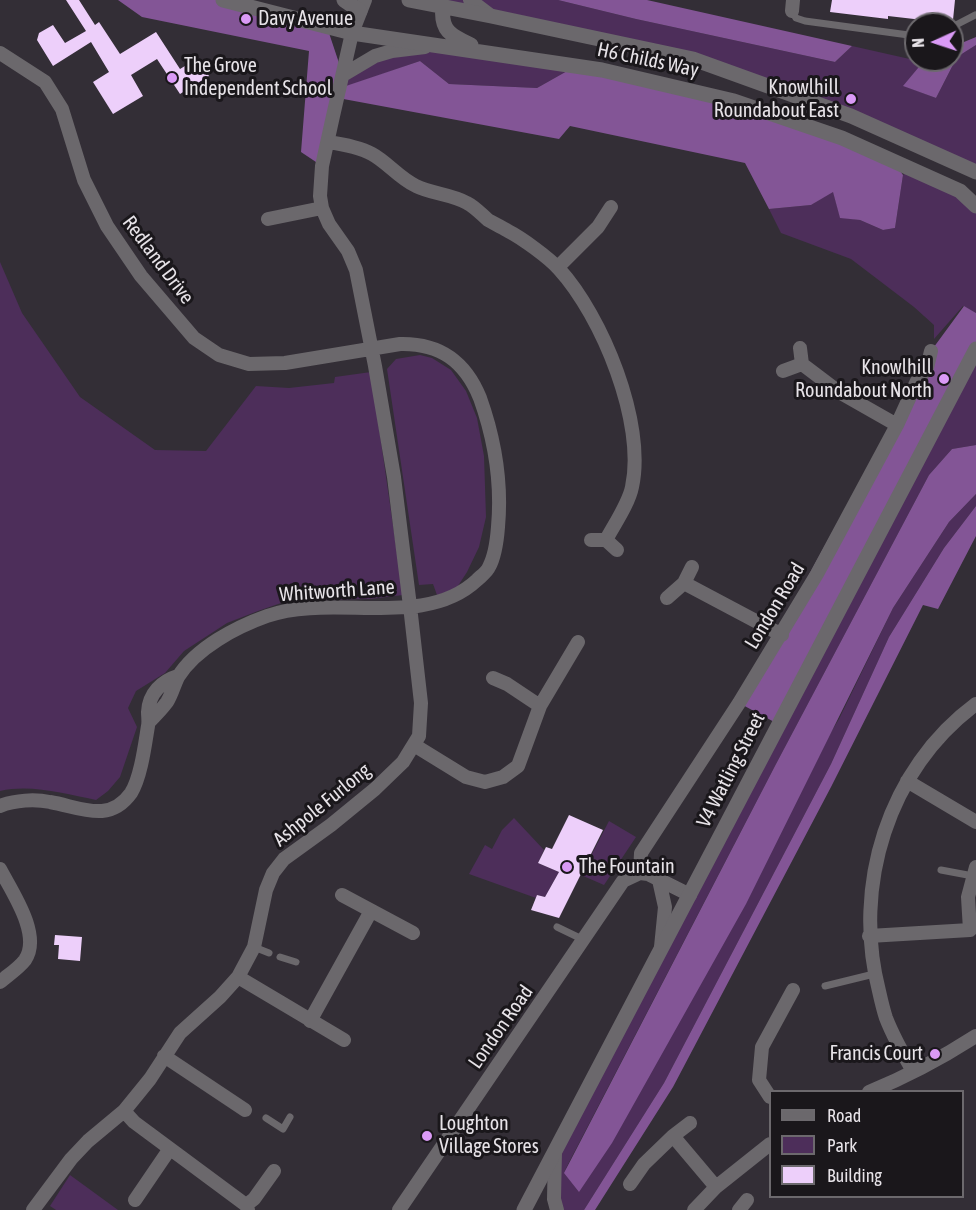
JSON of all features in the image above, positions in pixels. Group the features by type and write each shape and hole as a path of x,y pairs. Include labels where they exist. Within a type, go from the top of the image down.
{"street":[{"name":"H6 Childs Way","path":"223,0 352,33 602,70 734,101 842,138 960,191 976,206"},
{"path":"344,0 362,6"},
{"name":"H6 Childs Way","path":"409,0 443,4 693,59 851,116 976,172"},
{"path":"470,0 491,15"},
{"path":"443,4 441,19 446,30 454,37 488,52"},
{"name":"Ashpole Furlong","path":"33,1210 71,1159 88,1141 124,1111 150,1079 180,1033 220,997 238,977 254,948 266,890 273,873 284,859 375,789 403,762 419,735 421,703 410,606 394,477 372,349 356,270 348,251 329,224 322,208 321,181 328,142 352,33 362,6"},
{"path":"343,75 375,56 392,51 440,45"},
{"name":"Redland Drive","path":"0,53 45,82 62,109 84,180 107,226 141,276 194,338 219,355 249,364 285,363 372,349"},
{"path":"328,142 372,154 401,178 418,187 452,196 469,204 558,267 587,304 609,349 632,430 635,469 632,490 606,540"},
{"path":"558,267 598,227 611,207"},
{"path":"268,219 322,208"},
{"path":"372,349 400,344 417,344 433,347 457,363 474,385 488,420 496,456 499,511 496,544 489,568 465,591 440,603 410,606"},
{"path":"801,348 802,364 838,392 897,425"},
{"name":"V4 Watling Street","path":"524,1210 976,349"},
{"name":"London Road","path":"399,1210 623,881 640,873 641,853 782,635 818,574 897,425 916,381 927,368 931,351"},
{"path":"783,371 802,364"},
{"path":"591,540 606,540 616,550"},
{"path":"667,598 684,583 692,567"},
{"path":"684,583 782,635"},
{"name":"Whitworth Lane","path":"0,806 25,800 50,802 98,812 111,810 131,793 137,780 153,692 166,680 178,676 192,660 216,642 267,616 318,608 410,606"},
{"path":"414,745 466,777 485,782 503,777 518,766 540,706 578,642"},
{"path":"493,678 507,684 540,706"},
{"path":"913,1071 885,1017 874,974 869,936 871,893 877,852 890,816 907,781 930,746 957,718 976,704"},
{"path":"907,781 975,817"},
{"path":"0,869 29,927 30,945 26,958 0,982"},
{"path":"869,936 970,930 968,897 974,871"},
{"path":"640,873 690,895"},
{"path":"659,880 665,907 661,949"},
{"path":"342,895 413,933"},
{"path":"310,1021 371,911"},
{"path":"238,977 344,1040"},
{"path":"769,1094 759,1080 762,1047 793,990"},
{"path":"891,1088 913,1071 976,1036"},
{"path":"164,1056 250,1110"},
{"path":"124,1111 169,1150 247,1208 274,1171"},
{"path":"630,1184 644,1164 690,1123"},
{"path":"673,1136 716,1187"},
{"path":"696,1209 716,1187 769,1146"},
{"path":"135,1200 169,1150"},
{"path":"555,1151 554,1199 557,1210"}],"lane":[{"path":"792,5 796,18 805,21 904,34"},
{"path":"941,870 974,871"},
{"path":"557,927 584,940"},
{"path":"254,948 269,953"},
{"path":"279,957 296,962"},
{"path":"825,986 874,974"},
{"path":"266,1118 283,1129 290,1118"}],"green space":[{"path":"444,0 558,0 835,62 852,46 904,58 904,72 915,72 904,86 936,98 949,72 964,72 964,53 976,45 976,172 771,86"},
{"path":"440,45 576,66 537,88 449,84 420,61 340,89 343,75 375,56"},
{"path":"911,169 976,206 976,313 963,306 934,339 934,325 914,307 851,259 781,233 769,209 811,205 833,191 840,217 860,220 883,230 895,228 903,175"},
{"path":"0,262 22,313 80,397 155,450 206,451 256,386 289,388 334,383 335,377 371,372 403,595 370,599 307,600 281,603 227,623 184,651 165,673 136,691 128,708 137,727 120,777 108,791 96,800 36,789 0,791"},
{"path":"976,349 976,445 952,449 929,475 564,1172 839,719 893,608 949,522 976,494 976,506 944,548 889,637 831,764 664,1083 584,1210 557,1210 555,1151"},
{"path":"420,355 432,358 451,370 466,391 477,418 484,456 486,517 479,547 456,589 437,595 433,584 419,585 387,369 396,359"},
{"path":"514,818 544,850 538,863 559,872 545,897 537,895 536,898 469,874 485,845 492,849 502,830"},
{"path":"609,821 636,837 604,885 581,875"},
{"path":"70,1175 118,1210 56,1210 50,1206"}],"shaded area":[{"path":"118,0 224,0 327,27 343,75 340,88 420,61 449,84 537,88 576,66 734,101 893,161 903,175 895,228 883,230 860,220 840,218 833,192 811,205 769,209 745,163 570,126 559,139 338,98 322,166 301,152 309,51 142,17"},
{"path":"558,0 647,0 852,46 835,62"},
{"path":"976,37 976,45 964,53 964,42"},
{"path":"915,72 949,72 936,98 903,86"},
{"path":"964,306 976,313 976,349 778,724 739,703 931,351"},
{"path":"976,445 976,494 949,522 893,608 746,904 612,1143 579,1192 564,1173 929,475 952,449"},
{"path":"976,506 976,536 938,609 923,605 831,787 673,1087 595,1210 584,1210 664,1083 831,764 889,637 944,548"}],"building":[{"path":"66,0 79,0 95,25 99,22 120,54 156,32 180,69 198,58 209,76 180,94 157,59 131,75 143,96 113,114 93,82 109,72 91,42 53,66 37,40 39,33 53,25 65,43 86,31"},
{"path":"832,0 955,0 954,12 904,12 904,18 888,16 888,19 830,12"},
{"name":"The Fountain","path":"569,815 603,830 559,918 531,910 537,895 545,897 559,872 538,863 546,847 552,849"},
{"path":"55,935 82,937 80,961 58,959 59,945 54,945"}],"place":[{"name":"Davy Avenue","path":"246,19"},
{"name":"The Grove Independent School","path":"172,78"},
{"name":"Knowlhill Roundabout East","path":"851,99"},
{"name":"Knowlhill Roundabout North","path":"944,379"},
{"name":"The Fountain","path":"567,867"},
{"name":"Francis Court","path":"935,1054"},
{"name":"Loughton Village Stores","path":"427,1136"}]}
